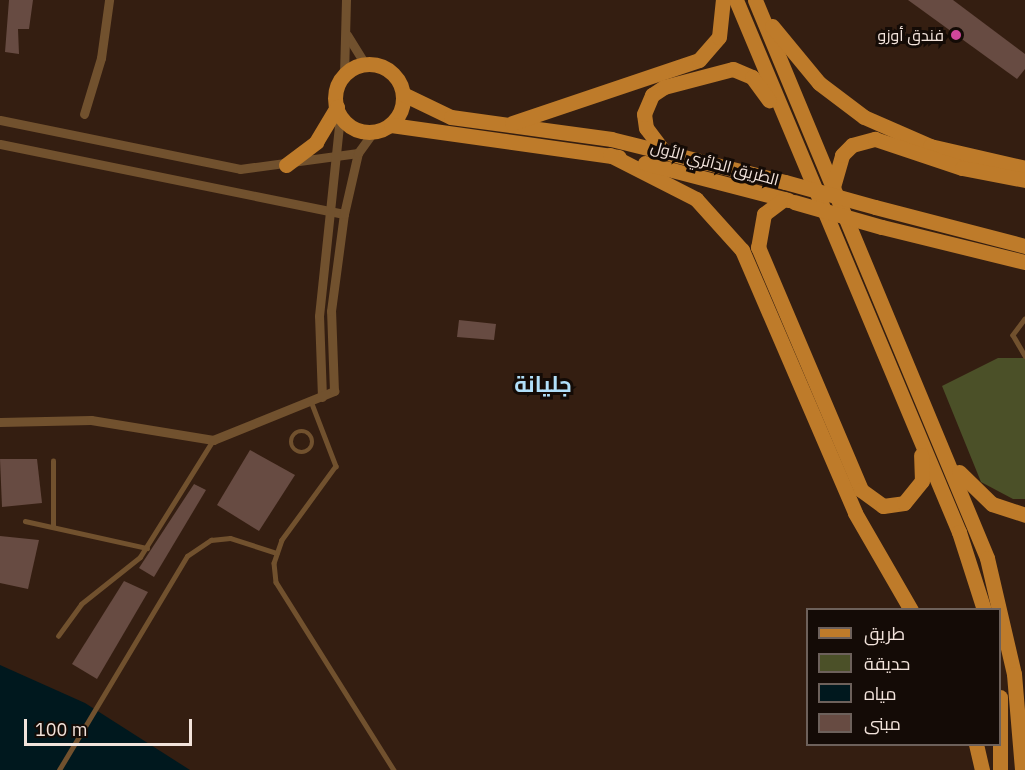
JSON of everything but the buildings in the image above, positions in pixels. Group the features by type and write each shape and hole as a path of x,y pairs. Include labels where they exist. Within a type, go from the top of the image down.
{"main road":[{"path":"506,125 699,60 719,37 723,0"},
{"path":"736,0 921,446 984,608"},
{"path":"755,2 806,69 864,117 930,147 1025,168"},
{"path":"755,2 833,190 950,460 987,558 1000,608"},
{"path":"286,165 316,142 338,112 344,76 366,65 391,72 403,94 451,117 662,149 1025,246"},
{"path":"662,149 646,128 648,101 663,87 720,70 752,77 788,125"},
{"path":"338,112 354,129 373,132 391,124 403,94"},
{"name":"الطريق الدائري الأول","path":"391,124 610,155 882,227 1025,262"},
{"path":"833,190 842,155 868,139 962,168 1025,180"},
{"path":"610,155 689,194 741,250 855,513 910,608"},
{"path":"789,201 764,214 758,247 865,496 891,507 910,499 922,481 921,446"},
{"path":"950,460 984,498 1025,515"},
{"path":"1001,611 1007,634 1024,770"},
{"path":"976,746 982,770"},
{"path":"1000,746 1000,770"}],"street":[{"path":"84,114 101,58 109,0"},
{"path":"344,76 347,35 346,0"},
{"path":"347,35 366,65"},
{"path":"322,397 319,316 337,156 338,112"},
{"path":"0,120 224,167 286,165 358,153"},
{"path":"0,422 91,420 213,440 334,391 331,311 344,214 358,153 373,132"},
{"path":"0,144 344,214"}],"lane":[{"path":"1025,319 1013,335 1025,356"},
{"path":"311,401 336,455 334,470 277,553 279,591 394,770"},
{"path":"310,435 310,450 295,450 296,434 310,435 322,427"},
{"path":"58,636 81,604 147,548 213,440"},
{"path":"53,461 53,527"},
{"path":"25,521 147,548"},
{"path":"59,770 187,556 211,540 230,538 277,553"}],"green space":[{"path":"998,358 1025,358 1025,499 1013,499 981,482 942,386"}],"water":[{"path":"0,665 85,703 190,770 0,770"}],"place":[{"name":"فندق أوزو","path":"956,35"}],"district":[{"name":"جليانة","path":"543,384"}]}
